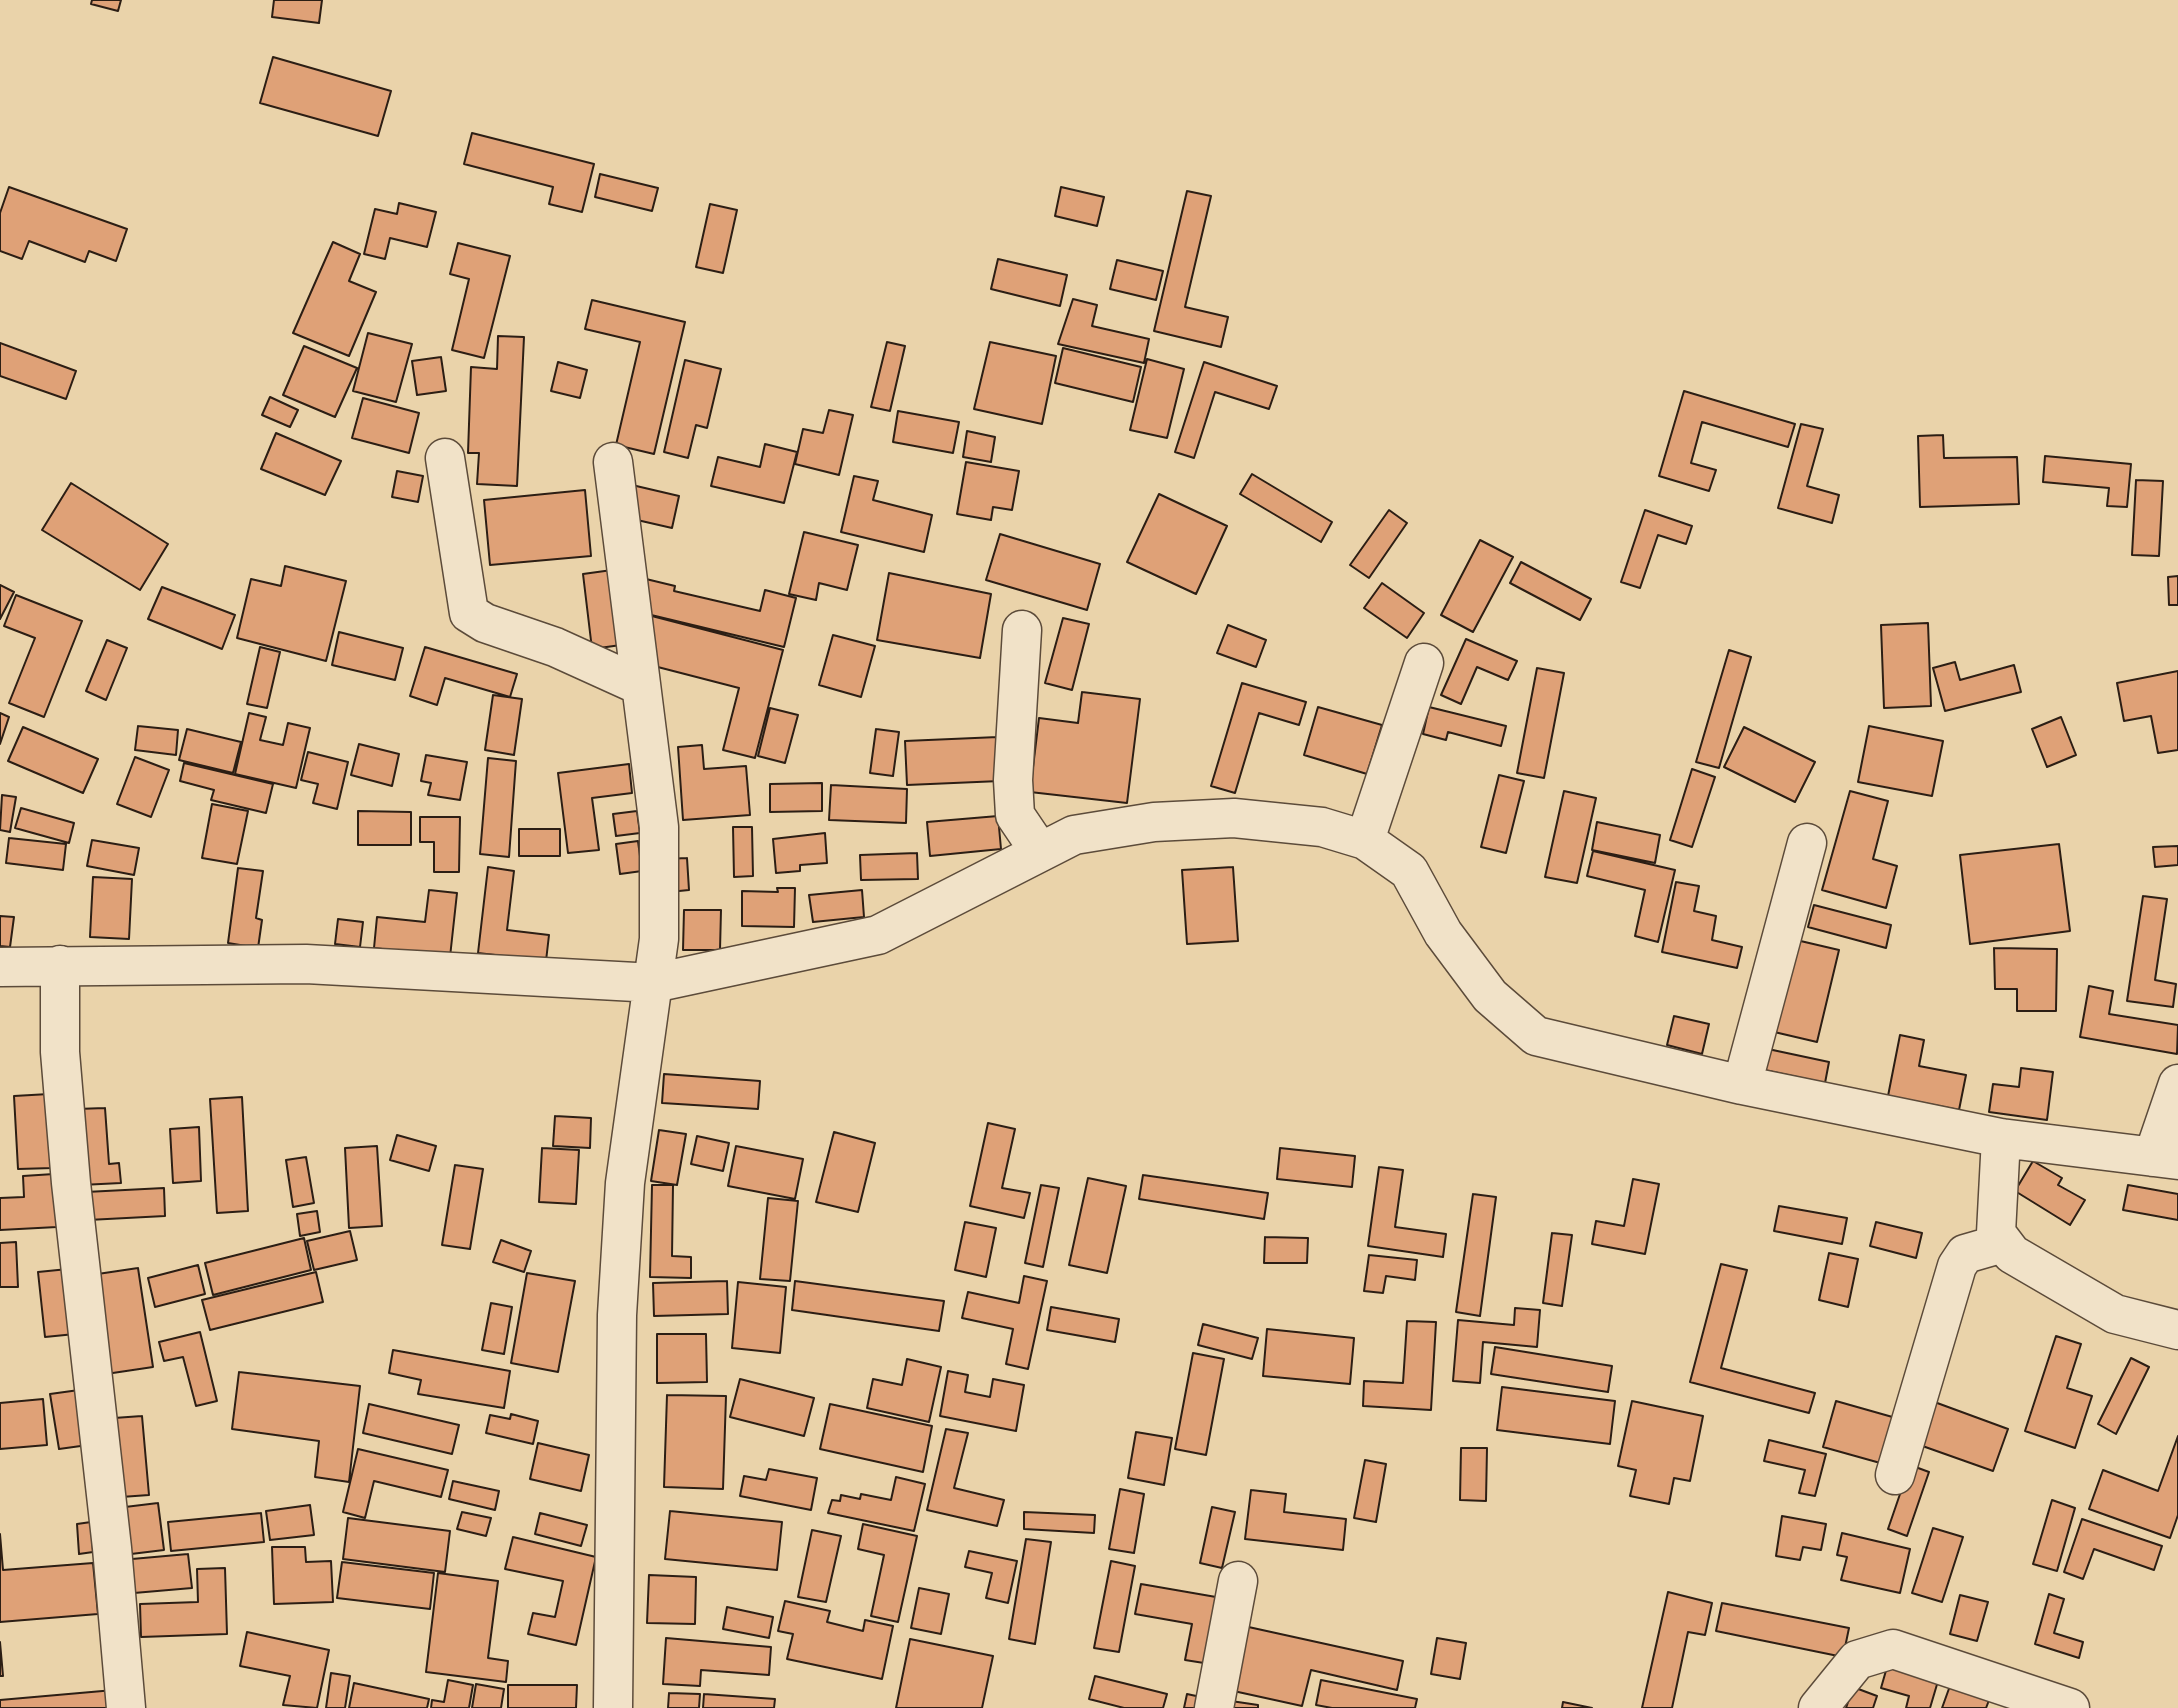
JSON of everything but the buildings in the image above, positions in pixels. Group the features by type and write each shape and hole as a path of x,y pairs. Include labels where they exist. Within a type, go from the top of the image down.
{"street":[{"path":"445,458 469,613 485,623 555,648 641,686"},
{"path":"613,462 659,827 659,939 625,1183 617,1315 613,1708"},
{"path":"1021,629 1013,780 1015,815 1040,852"},
{"path":"1365,840 1424,663"},
{"path":"0,967 306,964 654,983 878,935 1074,835 1154,822 1234,818 1322,827 1365,840 1409,871 1443,933 1490,996 1536,1036 1742,1085 2001,1138 2166,1159 2178,1084"},
{"path":"1742,1085 1807,844"},
{"path":"60,965 60,1052 71,1183 110,1534 126,1708"},
{"path":"2001,1138 1996,1233 2012,1254 2115,1314 2178,1330"},
{"path":"1895,1475 1957,1266 1965,1254 2003,1243"},
{"path":"1214,1708 1238,1581"},
{"path":"1818,1708 1857,1660 1892,1649 2070,1708"}]}
